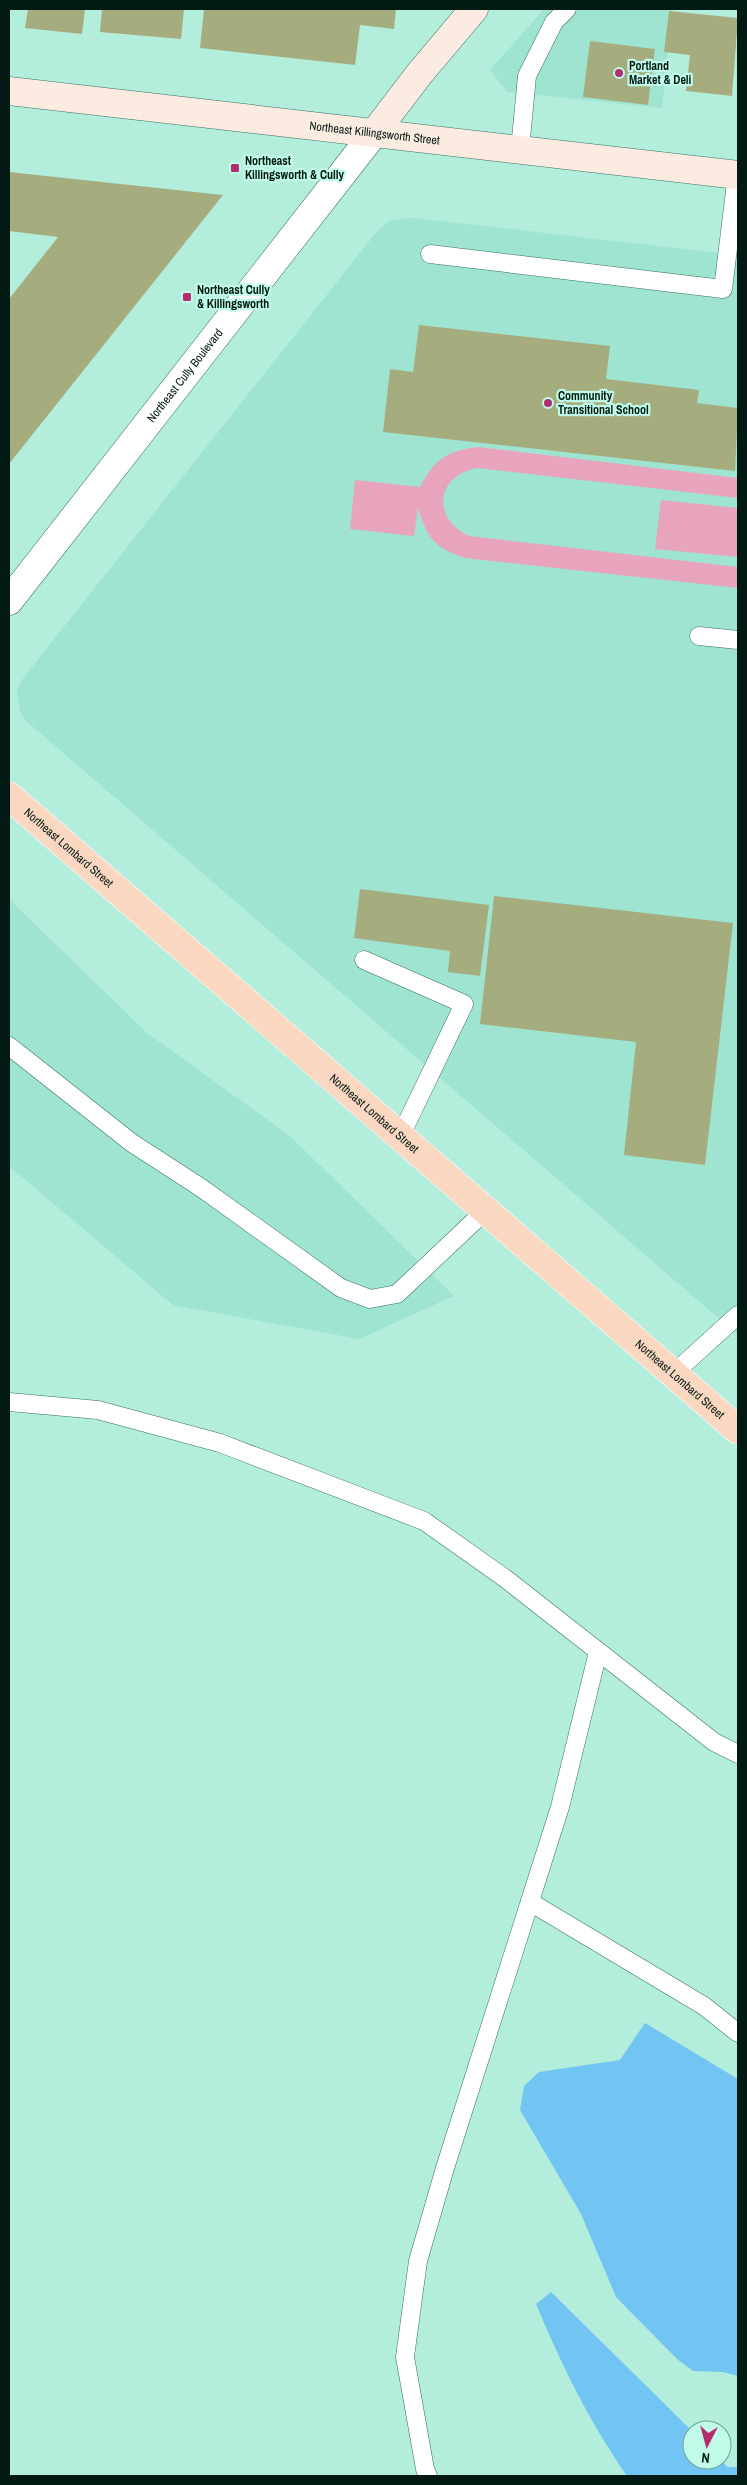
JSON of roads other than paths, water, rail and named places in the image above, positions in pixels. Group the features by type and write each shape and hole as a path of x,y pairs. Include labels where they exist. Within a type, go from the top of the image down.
{"main road":[{"name":"Northeast Cully Boulevard","path":"375,132 420,73 474,9"},
{"name":"Northeast Killingsworth Street","path":"9,91 520,148 738,175"},
{"name":"Northeast Lombard Street","path":"9,796 738,1430"}],"street":[{"name":"Northeast Cully Boulevard","path":"9,601 375,132"}],"lane":[{"path":"520,148 527,76 554,22 567,9"},
{"path":"430,254 723,289 738,175"},
{"path":"699,636 738,640"},
{"path":"364,960 464,1004 400,1137"},
{"path":"9,1046 132,1143 200,1187 341,1288 370,1299 397,1294 485,1211"},
{"path":"673,1374 738,1315"},
{"path":"9,1402 98,1410 220,1443 424,1521 506,1579 714,1742 738,1754"},
{"path":"428,2476 424,2469 405,2357 418,2261 445,2168 560,1807 598,1652"},
{"path":"530,1902 704,2006 738,2033"}],"water":[{"path":"645,2023 738,2079 738,2376 723,2372 693,2371 677,2359 616,2297 581,2214 520,2110 524,2086 539,2072 620,2060"},
{"path":"551,2292 682,2421 682,2470 732,2470 732,2467 738,2467 738,2476 627,2476 600,2435 577,2393 536,2304"}],"place":[{"name":"Portland Market & Deli","path":"619,73"},
{"name":"Northeast Killingsworth & Cully","path":"235,168"},
{"name":"Northeast Cully & Killingsworth","path":"187,297"},
{"name":"Community Transitional School","path":"548,403"}]}
